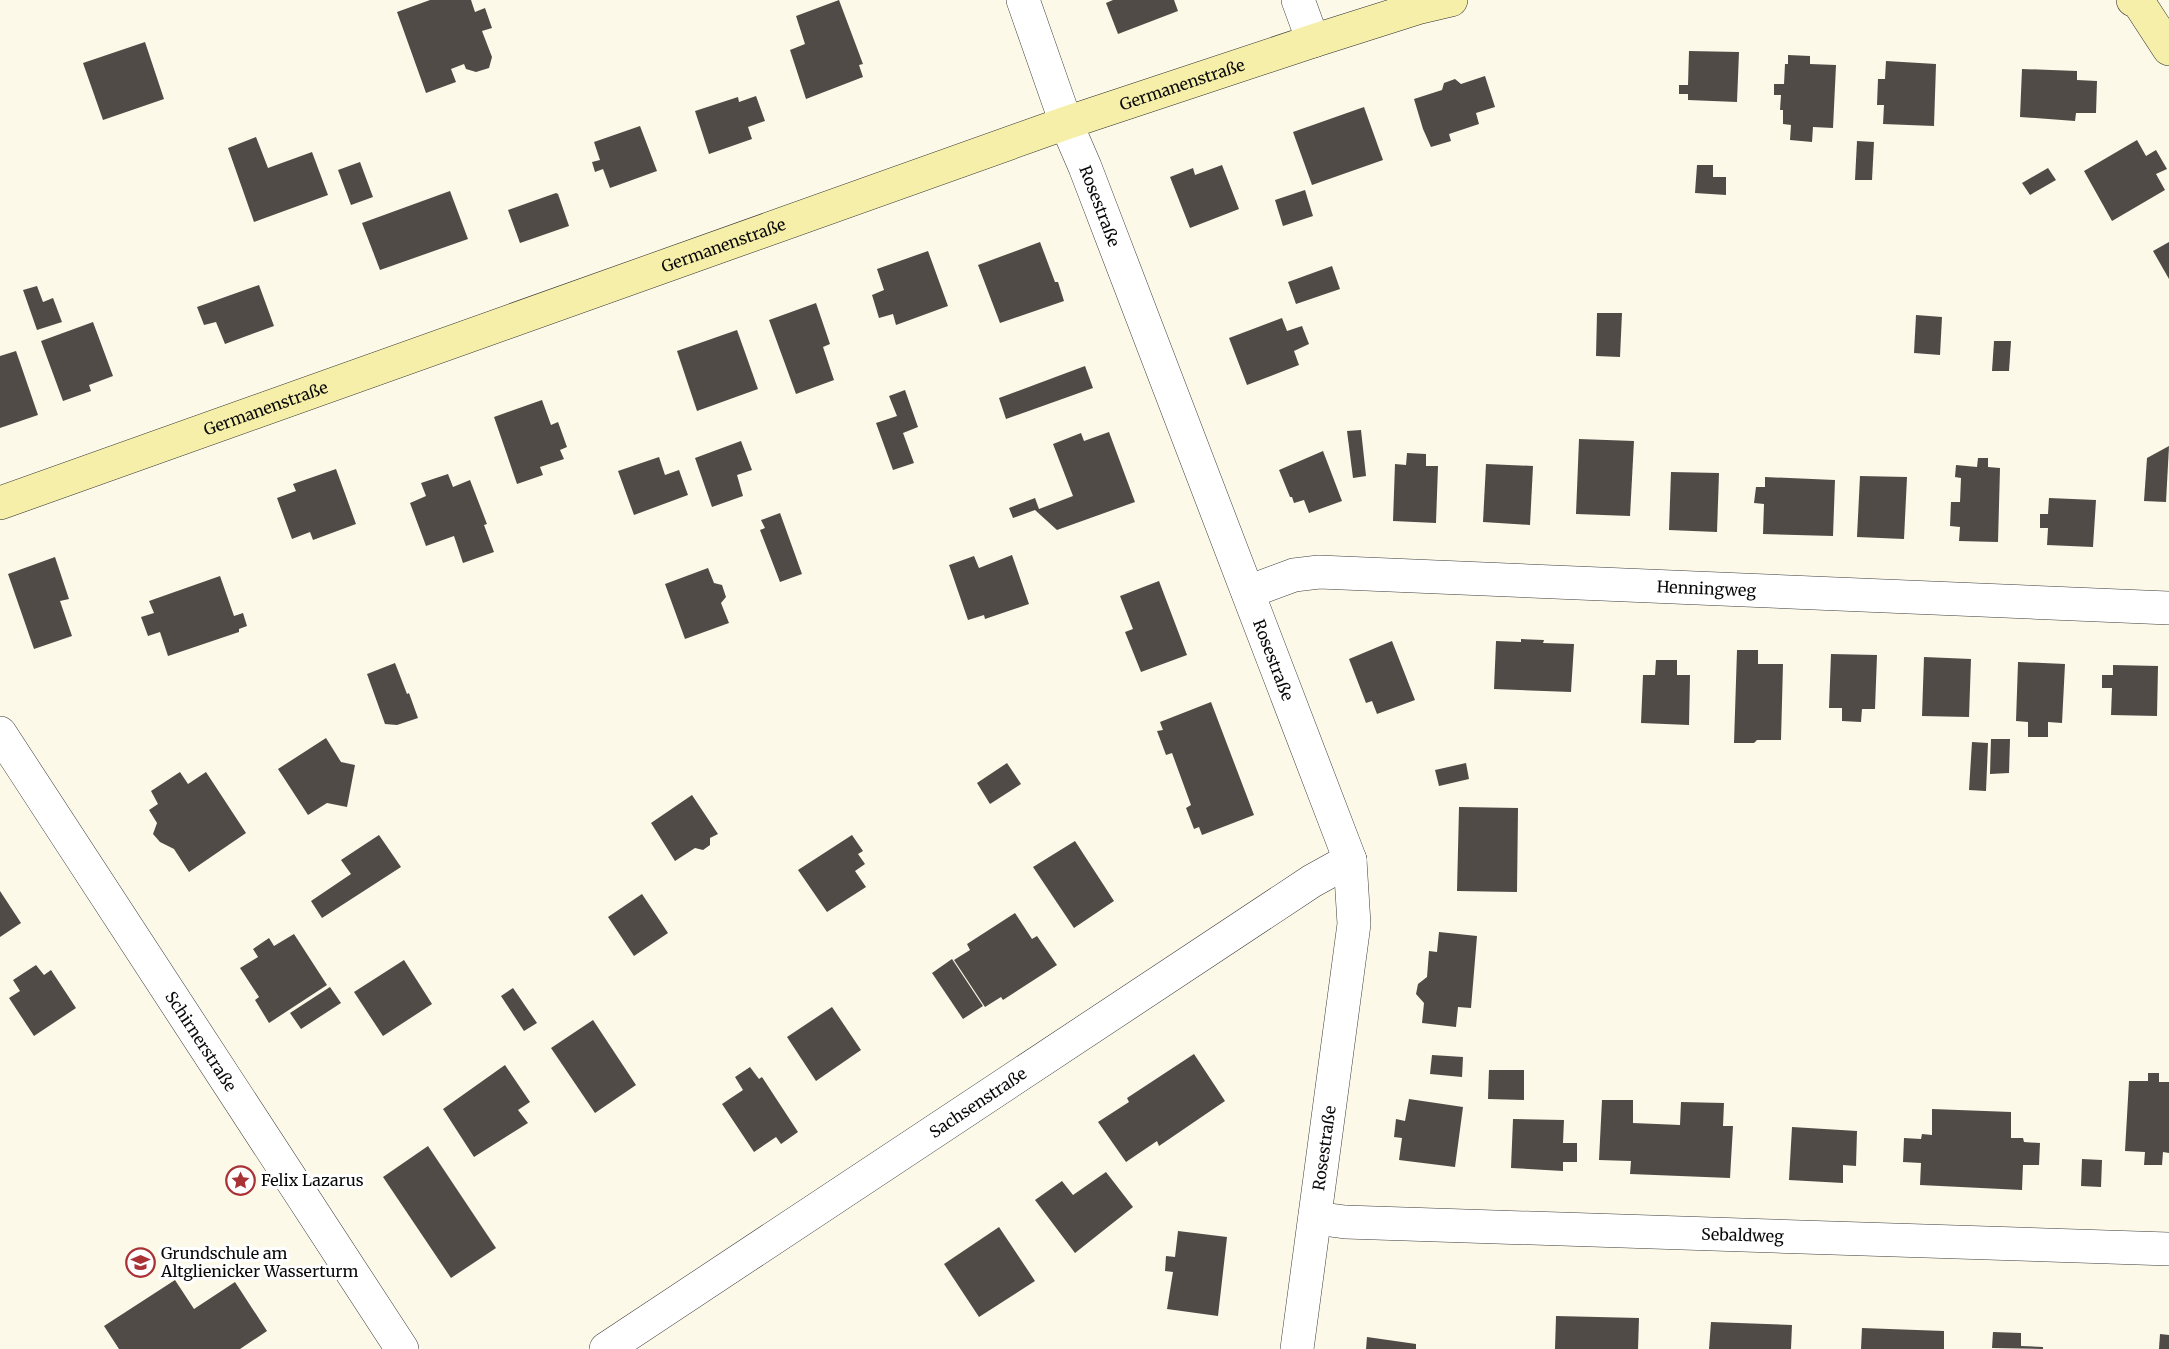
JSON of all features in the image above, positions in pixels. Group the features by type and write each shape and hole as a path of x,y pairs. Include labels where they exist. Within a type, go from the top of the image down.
{"street":[{"name":"Rosestraße","path":"1023,0 1066,123 1350,860 1354,924 1297,1349"},
{"path":"1298,0 1313,41"},
{"name":"Germanenstraße","path":"0,503 1066,123 1313,41 1417,8 1451,0"},
{"path":"2140,1 2169,49"},
{"name":"Henningweg","path":"1248,592 1294,575 1319,572 2169,608"},
{"name":"Schirnerstraße","path":"0,733 402,1349"},
{"name":"Sachsenstraße","path":"606,1349 1312,881 1350,860"},
{"name":"Sebaldweg","path":"1315,1218 1357,1222 2169,1249"}],"building":[{"path":"430,0 471,0 475,12 485,8 492,28 482,31 492,57 489,68 476,72 466,69 464,64 451,69 456,82 426,93 397,12"},
{"path":"839,0 863,64 859,65 863,77 806,99 790,50 805,44 796,16"},
{"path":"1113,0 1174,0 1178,11 1118,34 1106,3"},
{"path":"145,42 164,99 103,120 83,63"},
{"path":"1689,51 1739,52 1737,102 1688,100 1688,94 1679,94 1679,85 1688,85"},
{"path":"1788,55 1810,56 1810,64 1836,65 1833,128 1813,127 1812,142 1790,140 1791,125 1783,124 1783,110 1780,110 1781,95 1774,95 1774,84 1784,84"},
{"path":"1886,61 1936,64 1934,126 1883,124 1884,105 1877,105 1878,79 1885,79"},
{"path":"2022,69 2077,71 2077,80 2097,81 2096,113 2076,113 2075,121 2020,117"},
{"path":"1485,76 1495,107 1476,113 1479,124 1449,134 1451,141 1431,147 1414,99 1442,90 1444,83 1455,79 1461,84"},
{"path":"756,96 765,121 748,127 752,139 709,154 695,111 738,97 739,102"},
{"path":"1364,107 1383,160 1312,185 1293,132"},
{"path":"640,126 657,171 610,188 603,169 595,172 592,162 600,160 594,142"},
{"path":"256,137 268,168 312,152 328,195 254,222 228,148"},
{"path":"2137,140 2146,156 2156,150 2167,169 2156,174 2165,190 2112,221 2084,171"},
{"path":"1857,141 1874,142 1872,180 1855,180"},
{"path":"360,162 373,197 351,205 338,170"},
{"path":"1222,165 1239,209 1190,228 1170,177 1193,168 1195,175"},
{"path":"1697,165 1713,165 1713,177 1726,177 1726,195 1695,193"},
{"path":"2048,168 2056,180 2030,195 2022,183"},
{"path":"1305,190 1313,216 1283,226 1275,200"},
{"path":"450,191 468,239 380,270 362,223"},
{"path":"556,193 569,226 520,243 508,210"},
{"path":"1040,242 1064,301 1000,323 978,265"},
{"path":"2169,242 2169,279 2153,251"},
{"path":"928,251 948,306 896,325 893,314 879,318 872,295 884,290 877,269"},
{"path":"1332,266 1340,289 1296,304 1288,282"},
{"path":"259,285 274,326 225,344 216,322 204,325 197,307"},
{"path":"37,286 43,302 53,298 62,322 37,330 23,290"},
{"path":"816,303 830,344 823,347 834,380 796,394 769,320"},
{"path":"1597,313 1622,313 1620,357 1596,356"},
{"path":"1916,315 1942,317 1940,355 1914,353"},
{"path":"1282,318 1287,331 1302,326 1309,344 1294,351 1299,365 1247,385 1229,338"},
{"path":"93,322 113,376 89,385 91,391 63,401 41,341"},
{"path":"737,330 758,389 697,411 677,351"},
{"path":"1994,341 2011,341 2009,371 1992,371"},
{"path":"16,351 38,415 0,428 0,356"},
{"path":"1085,366 1093,388 1006,419 999,398"},
{"path":"905,390 918,427 903,433 914,463 893,470 876,423 897,416 889,396"},
{"path":"542,400 551,425 558,422 567,447 560,450 564,459 540,467 543,475 517,484 494,417"},
{"path":"1361,430 1366,476 1353,478 1347,431"},
{"path":"1109,432 1135,502 1057,530 1035,510 1013,518 1009,508 1035,498 1039,509 1073,496 1053,444 1081,433 1084,441"},
{"path":"1579,439 1634,441 1630,516 1576,514"},
{"path":"741,441 752,470 737,475 743,496 712,507 695,458"},
{"path":"2169,446 2166,502 2144,501 2147,458"},
{"path":"1323,451 1342,501 1309,513 1304,500 1294,503 1279,470"},
{"path":"1407,453 1426,454 1426,466 1438,466 1436,523 1393,521 1395,464 1406,465"},
{"path":"659,457 665,475 679,470 688,495 634,515 618,471"},
{"path":"1978,458 1988,458 1988,467 2000,468 1998,542 1959,541 1960,527 1950,526 1951,502 1960,502 1961,478 1955,477 1956,465 1977,467"},
{"path":"1486,464 1533,466 1530,525 1483,522"},
{"path":"336,469 356,524 313,540 310,532 292,539 277,498 296,491 293,484"},
{"path":"1671,472 1719,473 1717,532 1669,530"},
{"path":"448,474 453,487 470,480 487,524 484,525 494,552 463,563 454,536 426,546 410,503 426,496 421,483"},
{"path":"1860,476 1907,477 1904,539 1857,537"},
{"path":"1765,477 1835,480 1833,536 1763,534 1764,504 1754,503 1756,487 1765,487"},
{"path":"2049,498 2096,500 2093,547 2047,545 2048,528 2040,528 2040,514 2048,514"},
{"path":"780,513 802,574 780,582 760,530 765,528 761,520"},
{"path":"1012,555 1029,604 985,619 984,615 968,620 949,565 974,556 979,568"},
{"path":"55,557 69,599 60,601 72,636 34,649 8,574"},
{"path":"708,568 714,583 722,585 726,597 721,603 729,623 685,639 665,584"},
{"path":"220,576 234,616 243,613 247,626 239,629 239,632 168,656 160,632 148,636 141,617 154,613 149,601"},
{"path":"1159,581 1187,655 1141,672 1125,632 1133,629 1120,596"},
{"path":"1521,639 1544,640 1543,643 1574,644 1571,692 1494,689 1496,641 1521,642"},
{"path":"1392,641 1415,700 1377,714 1372,701 1366,703 1349,659"},
{"path":"1737,650 1758,650 1758,664 1783,664 1781,740 1734,743"},
{"path":"1831,654 1877,655 1875,709 1862,709 1861,722 1842,721 1842,708 1829,708"},
{"path":"1924,657 1971,659 1969,717 1922,716"},
{"path":"1656,660 1677,660 1677,675 1690,675 1689,725 1641,723 1643,675 1655,675"},
{"path":"2018,662 2065,664 2062,723 2048,722 2048,737 2028,737 2028,722 2016,721"},
{"path":"395,663 418,718 397,725 385,724 367,674"},
{"path":"2113,665 2158,666 2157,716 2111,715 2112,688 2102,688 2102,675 2113,675"},
{"path":"1211,702 1254,815 1202,835 1199,827 1194,829 1186,808 1191,805 1172,753 1166,755 1157,731 1163,730 1160,722"},
{"path":"326,738 341,762 355,765 347,807 327,803 308,815 278,769"},
{"path":"1991,739 2010,739 2009,773 1990,774"},
{"path":"1972,742 1988,743 1986,791 1969,790"},
{"path":"1007,763 1021,784 990,804 977,783"},
{"path":"1466,763 1469,779 1439,786 1435,770"},
{"path":"180,772 188,784 206,772 246,833 189,872 174,849 160,842 153,834 157,823 149,810 158,804 151,791"},
{"path":"692,795 718,834 710,838 710,845 703,850 695,848 675,861 651,823"},
{"path":"1459,807 1518,808 1517,892 1457,891"},
{"path":"379,835 401,867 322,918 311,901 351,874 341,860"},
{"path":"852,835 863,851 858,854 865,864 855,871 866,887 827,912 798,870"},
{"path":"1075,841 1114,901 1074,928 1033,867"},
{"path":"0,891 21,923 0,937"},
{"path":"642,894 668,933 634,956 608,917"},
{"path":"1015,913 1032,939 1037,936 1057,965 1003,1000 1001,997 985,1007 954,960 970,950 967,944"},
{"path":"1439,932 1477,936 1471,1008 1458,1007 1456,1027 1422,1023 1424,1003 1416,994 1418,984 1427,977 1429,951 1437,952"},
{"path":"294,934 327,985 269,1023 255,1000 259,997 240,968 258,957 253,949 269,938 274,946"},
{"path":"952,959 983,1006 963,1019 932,973"},
{"path":"404,960 432,1004 383,1036 354,992"},
{"path":"36,965 44,975 51,970 76,1008 34,1036 9,998 20,991 13,980"},
{"path":"330,987 341,1003 301,1029 290,1013"},
{"path":"513,988 537,1023 524,1031 501,996"},
{"path":"832,1007 861,1050 816,1081 787,1037"},
{"path":"593,1020 636,1085 595,1113 551,1048"},
{"path":"1194,1054 1225,1101 1159,1146 1157,1141 1126,1162 1098,1122 1129,1102 1127,1098"},
{"path":"1432,1055 1463,1057 1462,1077 1430,1074"},
{"path":"505,1065 530,1102 518,1110 528,1123 474,1157 443,1109"},
{"path":"750,1067 759,1079 762,1077 798,1132 781,1144 776,1137 754,1152 722,1104 743,1090 735,1077"},
{"path":"1489,1070 1524,1070 1524,1100 1488,1099"},
{"path":"2148,1073 2159,1073 2159,1082 2169,1082 2169,1153 2163,1152 2162,1165 2144,1165 2145,1152 2125,1151 2129,1081 2148,1081"},
{"path":"1409,1099 1463,1107 1455,1167 1399,1160 1402,1138 1394,1137 1396,1119 1405,1121"},
{"path":"1602,1100 1633,1100 1633,1123 1680,1125 1681,1102 1724,1103 1723,1126 1733,1126 1730,1178 1630,1174 1631,1161 1599,1160"},
{"path":"1932,1109 2011,1112 2011,1138 2023,1138 2024,1142 2040,1143 2039,1165 2023,1165 2022,1190 1920,1185 1921,1163 1903,1162 1904,1138 1921,1139 1922,1134 1932,1135"},
{"path":"1513,1119 1564,1120 1563,1143 1577,1143 1577,1162 1563,1162 1563,1171 1511,1168"},
{"path":"1792,1127 1857,1131 1856,1166 1843,1165 1843,1183 1789,1180"},
{"path":"428,1146 496,1248 451,1278 383,1177"},
{"path":"2082,1159 2102,1160 2101,1187 2081,1186"},
{"path":"1106,1172 1133,1207 1075,1253 1035,1200 1062,1181 1073,1195"},
{"path":"999,1227 1035,1281 979,1317 944,1264"},
{"path":"1178,1231 1227,1237 1218,1316 1167,1309 1173,1272 1165,1271 1166,1256 1175,1257"},
{"path":"175,1280 194,1309 235,1282 267,1331 240,1349 119,1349 104,1326"},
{"path":"1556,1316 1639,1318 1638,1349 1555,1349"},
{"path":"1711,1322 1792,1325 1791,1349 1709,1349"},
{"path":"1862,1328 1944,1331 1944,1349 1861,1349"},
{"path":"1993,1332 2021,1333 2021,1346 2043,1347 2043,1349 1992,1348"},
{"path":"2160,1334 2169,1335 2169,1349 2159,1349"},
{"path":"1367,1337 1416,1344 1416,1349 1366,1349"}],"place":[{"name":"Felix Lazarus","path":"240,1180"},
{"name":"Grundschule am Altglienicker Wasserturm","path":"140,1262"}]}
